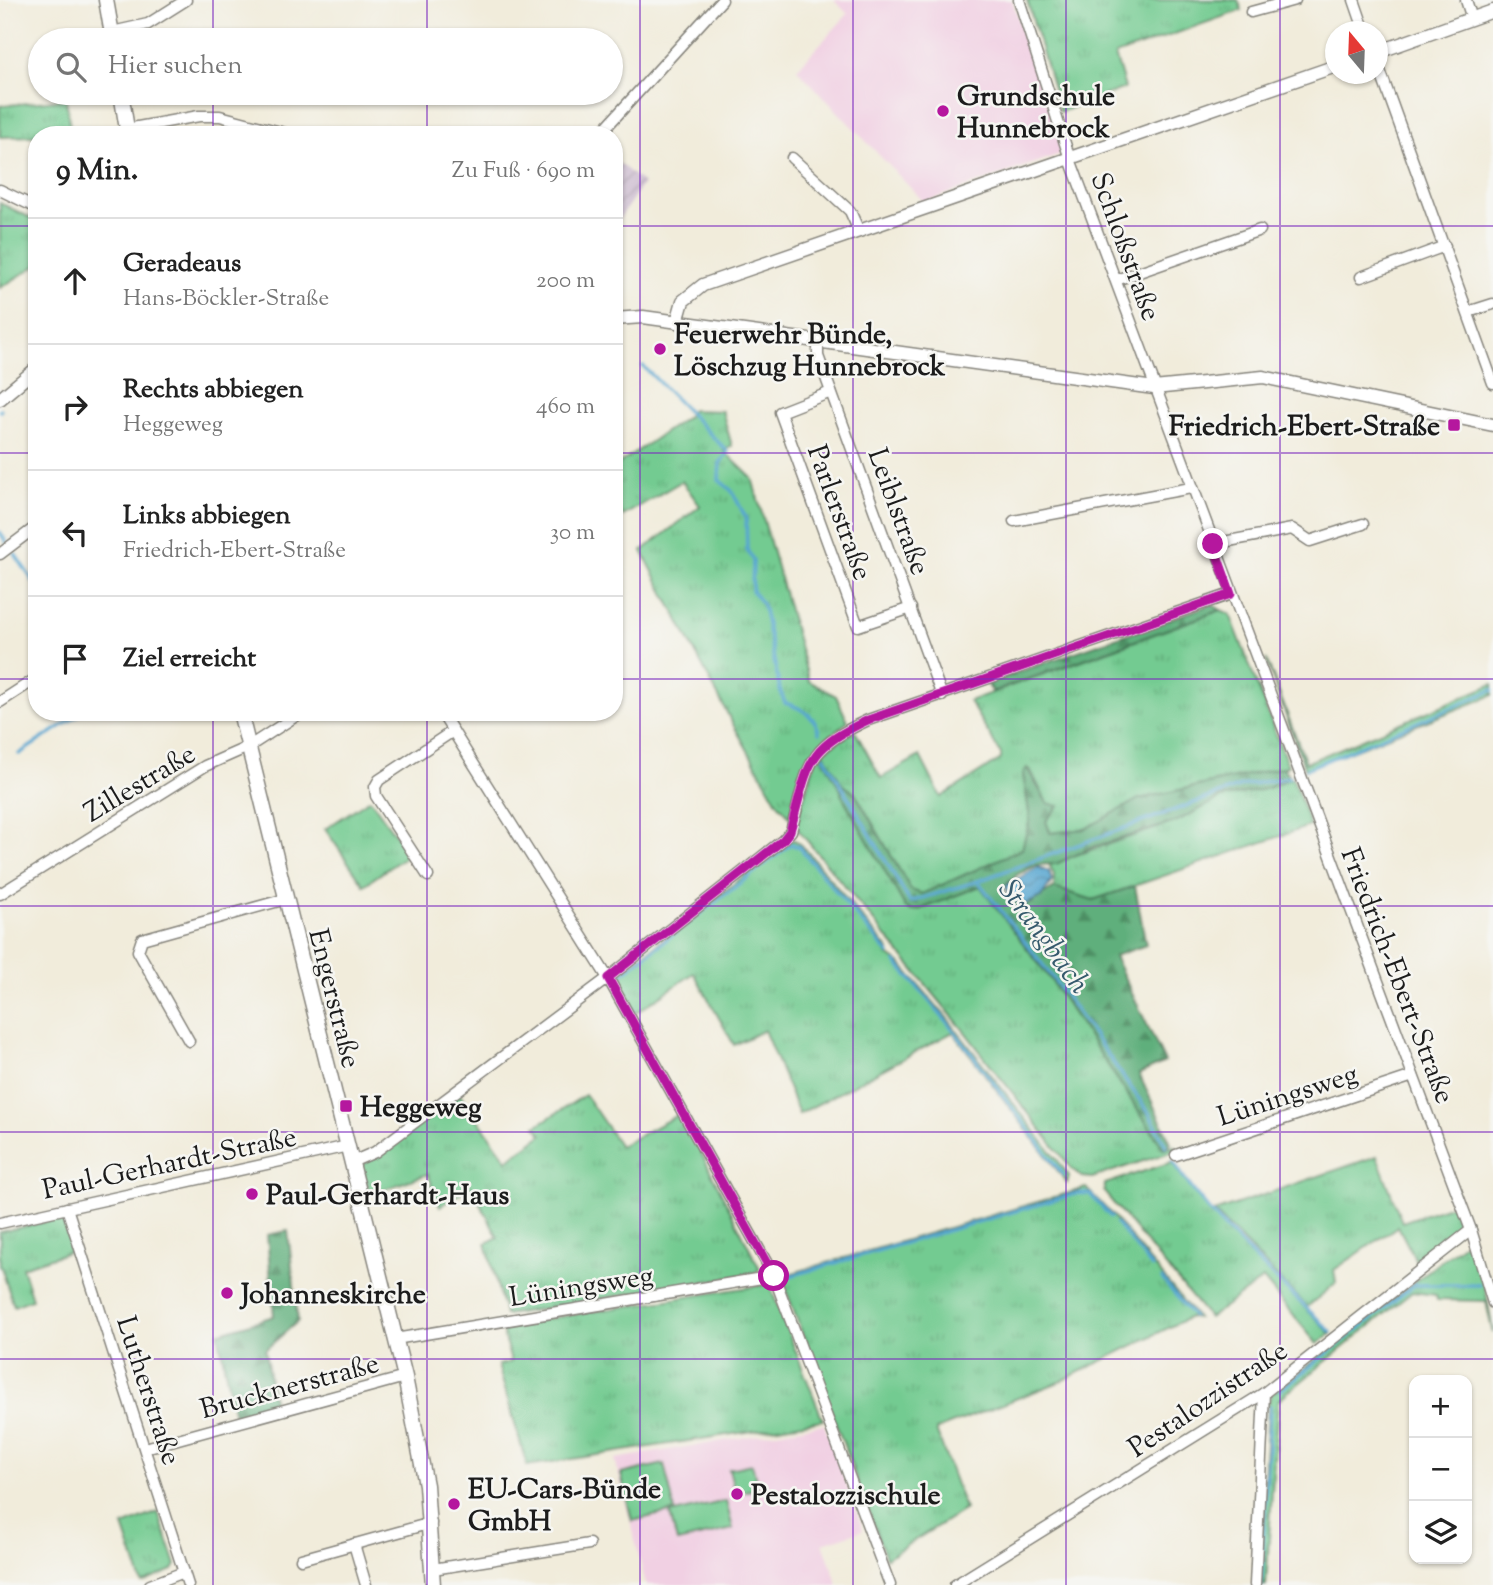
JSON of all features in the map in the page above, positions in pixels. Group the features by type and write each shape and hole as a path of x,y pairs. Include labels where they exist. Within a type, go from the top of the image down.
{"main road":[{"path":"106,0 111,28"},
{"path":"123,105 126,126"},
{"name":"Engerstraße","path":"242,721 405,1377 430,1524 433,1585"}],"street":[{"path":"136,28 148,24 186,0"},
{"path":"607,126 722,0"},
{"name":"Schloßstraße","path":"1019,0 1070,159 1154,388"},
{"path":"1251,12 1295,0"},
{"path":"1354,0 1361,21"},
{"path":"1466,0 1472,19"},
{"path":"1388,47 1493,11"},
{"path":"677,322 683,301 703,285 1325,70"},
{"path":"1384,84 1493,383"},
{"path":"154,126 199,116 220,116 258,126"},
{"path":"792,158 850,211 859,230"},
{"path":"0,190 28,204"},
{"path":"1116,280 1260,230"},
{"path":"1361,277 1445,246"},
{"path":"1468,312 1493,303"},
{"path":"623,318 642,317 1154,388 1263,377 1493,425"},
{"name":"Leiblstraße","path":"818,342 818,356 942,696"},
{"path":"0,399 28,376"},
{"name":"Friedrich-Ebert-Straße","path":"1154,388 1471,1230 1493,1303"},
{"name":"Parlerstraße","path":"831,392 780,412 858,626 911,608"},
{"path":"1014,522 1191,488"},
{"path":"1213,544 1292,529 1310,541 1363,524"},
{"path":"0,553 28,533"},
{"path":"352,1162 375,1152 608,978 783,840 790,831 810,761 836,735 868,720 1231,594"},
{"path":"0,702 28,684"},
{"name":"Zillestraße","path":"0,894 205,766 248,747 288,721"},
{"path":"447,721 608,978 774,1276 890,1585"},
{"path":"428,876 376,796 374,787 379,780 453,731"},
{"path":"189,1041 138,951 142,939 286,900"},
{"name":"Lüningsweg","path":"1176,1155 1413,1076"},
{"name":"Paul-Gerhardt-Straße","path":"0,1223 348,1146"},
{"name":"Lutherstraße","path":"67,1208 188,1585"},
{"name":"Pestalozzistraße","path":"955,1585 1264,1393 1471,1230"},
{"name":"Lüningsweg","path":"395,1339 774,1276"},
{"name":"Brucknerstraße","path":"145,1448 405,1377"},
{"path":"1255,1585 1264,1393"},
{"path":"301,1559 430,1524"},
{"path":"354,1544 366,1585"},
{"path":"433,1569 589,1544"},
{"path":"150,1585 184,1572"}],"shaded area":[{"name":"Grundschule Hunnebrock","path":"834,0 1012,0 1063,153 924,202 797,69 848,14"},
{"path":"623,166 643,183 623,213"},
{"name":"Pestalozzischule","path":"824,1424 863,1530 823,1543 838,1585 646,1585 615,1459"}],"green space":[{"path":"1027,0 1238,0 1242,10 1115,55 1125,88 1060,112"},
{"path":"28,103 67,105 70,126 28,126 28,136 0,137 0,106"},
{"path":"0,203 28,217 28,271 0,288"},
{"path":"692,410 722,411 732,446 724,451 752,478 809,681 836,696 848,722 814,753 803,774 790,817 777,802 734,726 642,551 700,506 682,481 623,516 623,461 687,417"},
{"path":"1212,604 1221,610 992,692 987,683"},
{"path":"1221,610 1230,614 1288,766 1139,799 1085,829 1050,833 1046,821 1047,803 1030,769 1023,774 1030,819 1022,849 922,894 911,890 855,793 843,785 824,753 822,756 906,908 919,910 980,886 1051,980 1164,1149 1175,1146 1177,1150 1092,1178 1082,1177 1072,1169 961,1027 795,826 817,755 855,731 881,778 920,756 941,797 1001,759 1001,754 969,701"},
{"path":"1266,659 1306,763 1493,684 1493,695 1305,769"},
{"path":"1284,767 1289,778 1269,788 1221,798 1175,822 1093,847 1056,864 1037,865 1018,874 1002,889 1009,901 1024,907 1054,888 1093,900 1135,886 1146,945 1114,956 1165,1062 1139,1074 1171,1143 1164,1149 1051,980 980,886 919,910 906,908 841,794 843,785 855,793 911,890 922,894 1022,849 1030,819 1023,773 1027,768 1047,803 1059,806 1046,821 1050,833 1085,829 1139,799"},
{"path":"1289,778 1293,779 1310,826 1093,900 1054,888 1054,875 1049,864 1175,822 1221,798 1269,788"},
{"path":"370,799 409,854 364,885 325,829"},
{"path":"789,840 795,840 806,850 889,950 888,955 901,964 947,1018 1059,1162 1069,1176 1067,1183 953,1032 799,1114 764,1030 734,1045 694,973 636,1013 633,1012 615,977"},
{"path":"459,1093 507,1160 542,1135 536,1126 585,1095 620,1146 681,1113 760,1269 754,1273 505,1315 486,1243 498,1237 471,1186 440,1206 428,1174 370,1194 361,1166"},
{"path":"1377,1156 1402,1222 1455,1204 1460,1220 1459,1229 1418,1265 1398,1226 1334,1270 1336,1283 1307,1307 1214,1212"},
{"path":"1172,1162 1227,1230 1331,1334 1317,1344 1263,1279 1209,1318 1104,1192 1105,1184"},
{"path":"1086,1188 1113,1216 1197,1318 1190,1317 1059,1382 936,1430 965,1509 886,1558 782,1279 786,1275"},
{"path":"62,1218 72,1251 22,1267 32,1299 14,1306 0,1264 0,1232"},
{"path":"288,1231 298,1321 265,1350 274,1406 234,1416 218,1333 274,1316 267,1235"},
{"path":"1464,1243 1470,1245 1484,1280 1493,1334 1486,1301 1437,1300 1436,1295 1412,1292 1278,1400 1266,1585 1259,1585 1268,1405 1271,1394"},
{"path":"769,1284 823,1420 527,1466 498,1365 511,1362 501,1326"},
{"path":"664,1464 675,1511 632,1521 621,1474"},
{"path":"752,1464 758,1488 735,1494 729,1469"},
{"path":"726,1501 733,1529 677,1542 670,1514"},
{"path":"158,1512 176,1565 173,1570 142,1583 123,1526"}],"water":[{"path":"1038,867 1049,871 1052,881 1041,897 1025,905 1009,899 1006,886"}],"waterway":[{"name":"Strangbach","path":"643,366 728,452 720,463 719,480 732,491 746,518 747,550 753,560 752,591 763,605 780,690 785,703 811,717 819,733"},
{"path":"0,532 6,542"},
{"path":"15,554 28,574"},
{"path":"1306,769 1493,690"},
{"path":"19,754 69,721"},
{"name":"Strangbach","path":"824,756 910,902 978,881 1053,978 1149,1113 1166,1146"},
{"path":"978,881 1241,786 1290,777"},
{"path":"620,975 791,844 799,847 889,954"},
{"path":"896,962 952,1028 1063,1175"},
{"path":"618,983 634,1011"},
{"name":"Strangbach","path":"1173,1161 1188,1184 1226,1228 1331,1332"},
{"path":"790,1276 1078,1193 1090,1194 1111,1217"},
{"path":"1116,1223 1152,1267"},
{"path":"1162,1279 1193,1316"},
{"name":"Strangbach","path":"1280,1390 1414,1285 1480,1285"},
{"name":"Strangbach","path":"1261,1585 1270,1406"}],"place":[{"name":"Grundschule Hunnebrock","path":"943,111"},
{"name":"Feuerwehr Bünde, Löschzug Hunnebrock","path":"660,349"},
{"name":"Friedrich-Ebert-Straße","path":"1454,425"},
{"name":"Heggeweg","path":"346,1106"},
{"name":"Paul-Gerhardt-Haus","path":"252,1194"},
{"name":"Johanneskirche","path":"227,1293"},
{"name":"Pestalozzischule","path":"737,1494"},
{"name":"EU-Cars-Bünde GmbH","path":"454,1504"}],"route":[{"path":"774,1276 608,978 783,840 790,831 810,761 836,735 868,720 1231,594 1213,544"}]}
